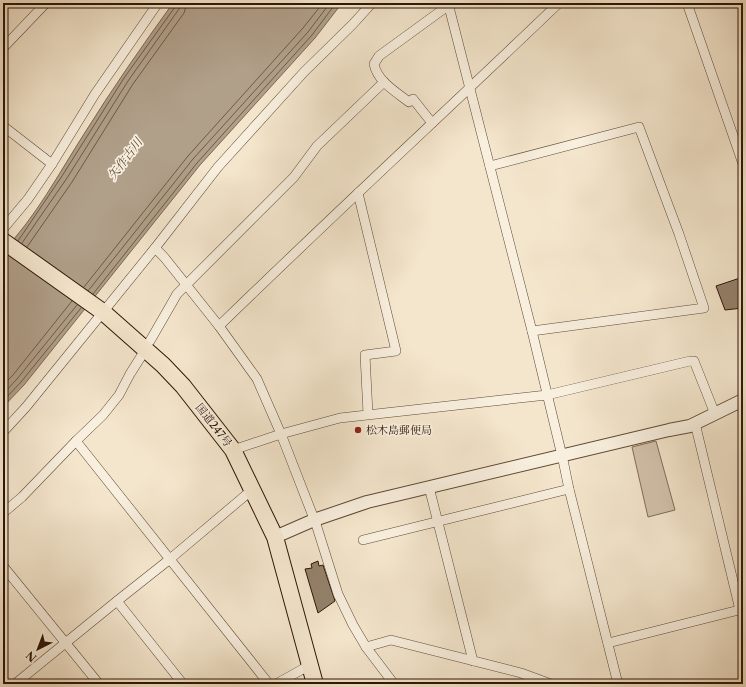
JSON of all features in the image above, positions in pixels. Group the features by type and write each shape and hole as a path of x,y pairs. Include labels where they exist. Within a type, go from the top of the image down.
{"highway":[{"name":"国道247号","path":"3,241 103,312 163,365 178,380 204,411 234,450 275,537 315,684"}],"street":[{"path":"3,48 46,3"},
{"path":"3,229 28,199 52,164 94,94 158,3"},
{"path":"3,432 26,407 155,248 218,167 304,72 353,24 372,3"},
{"path":"218,326 559,3"},
{"path":"687,3 743,164"},
{"path":"738,3 743,4"},
{"path":"432,123 413,99 409,102 384,82 375,70 374,64 379,56 448,4 532,331 569,489 618,684"},
{"path":"150,341 177,294 186,284 294,177 317,146 384,82"},
{"path":"3,126 52,164"},
{"path":"490,166 639,128 679,234 704,308 532,331"},
{"path":"358,193 396,351 365,355 368,414"},
{"path":"155,248 186,284 257,379 281,434 314,520 338,594 353,625 366,647 394,684"},
{"path":"3,513 103,415 119,395 142,355"},
{"path":"234,450 281,434 340,418 547,395 690,361 694,361 715,414"},
{"path":"275,537 314,520 357,505 695,423 743,400"},
{"path":"608,643 742,609 695,423"},
{"path":"76,441 269,684"},
{"path":"429,487 473,661"},
{"path":"15,684 117,600 170,559 253,489"},
{"path":"363,540 569,489"},
{"path":"3,566 64,643 99,684"},
{"path":"117,600 183,684"},
{"path":"366,647 391,640 521,673 551,684"},
{"path":"276,684 310,665"}],"shaded area":[{"path":"656,441 675,510 648,517 632,447"}],"water":[{"name":"矢作古川","path":"173,3 342,3 315,38 200,165 24,385 3,407 3,251 37,209 105,101"}],"building":[{"path":"743,277 743,308 725,310 716,286"},
{"path":"318,561 319,566 323,565 335,601 318,613 305,569 312,568 311,564"}],"place":[{"name":"松木島郵便局","path":"358,430"}]}
